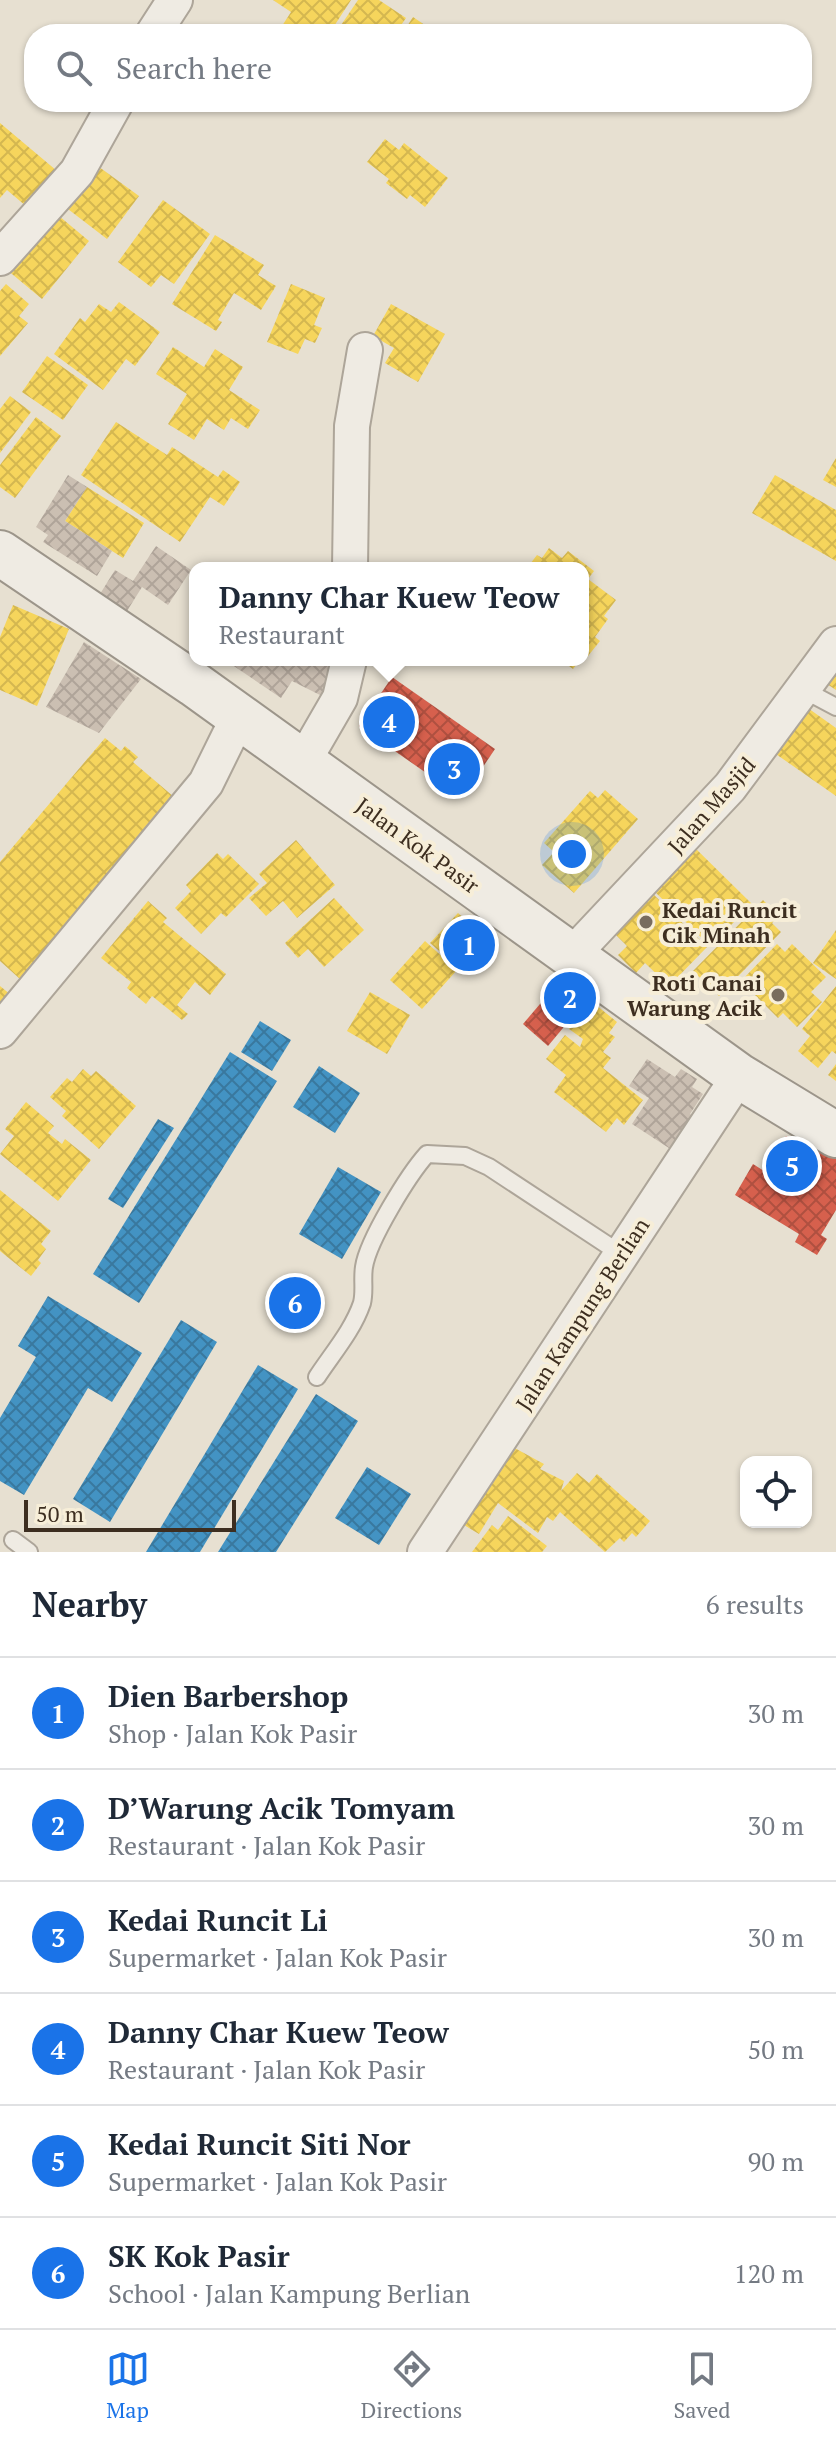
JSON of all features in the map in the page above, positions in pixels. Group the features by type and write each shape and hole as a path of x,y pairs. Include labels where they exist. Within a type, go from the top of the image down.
{"street":[{"path":"159,24 175,0"},
{"path":"0,258 77,172 110,112"},
{"path":"350,562 352,426 365,350"},
{"name":"Jalan Kok Pasir","path":"0,553 239,716 739,1076 836,1135"},
{"name":"Jalan Masjid","path":"572,955 730,787 836,644"},
{"path":"303,762 340,698 348,666"},
{"path":"0,1031 206,783 239,716"},
{"name":"Jalan Kampung Berlian","path":"425,1552 739,1076"}],"lane":[{"path":"804,690 836,707"},
{"path":"317,1377 356,1318 363,1300 364,1265 371,1248 412,1171 427,1154 465,1156 489,1167 621,1254"},
{"path":"13,1540 29,1552"}],"building: Homes":[{"path":"273,0 351,0 335,24 283,24 291,12"},
{"path":"358,0 379,0 406,18 402,24 342,24"},
{"path":"413,17 423,24 408,24"},
{"path":"0,123 63,176 33,212 7,190 0,198"},
{"path":"385,139 399,150 404,143 448,178 425,207 410,195 407,199 386,183 389,179 367,162"},
{"path":"95,164 139,196 107,239 64,206"},
{"path":"163,200 210,234 174,284 161,275 151,287 118,262"},
{"path":"53,211 89,241 42,299 6,269"},
{"path":"215,235 264,265 258,275 276,286 261,310 234,293 218,320 222,322 216,331 172,304"},
{"path":"6,284 29,304 19,316 28,323 0,356 0,291"},
{"path":"291,284 325,298 314,325 322,328 315,343 305,339 298,354 267,342"},
{"path":"119,302 160,332 135,366 126,359 103,390 54,354 80,318 85,322 99,304 111,312"},
{"path":"391,304 445,334 418,382 385,363 394,348 373,336"},
{"path":"173,347 204,367 215,349 243,367 229,390 260,410 248,429 231,418 224,430 207,419 194,440 168,424 187,394 156,374"},
{"path":"47,356 88,385 63,420 22,392"},
{"path":"10,396 31,412 0,453 0,409"},
{"path":"36,417 61,436 15,498 0,487 0,465"},
{"path":"116,422 167,455 172,447 218,477 223,470 240,482 224,506 210,497 180,542 81,475"},
{"path":"836,458 836,487 823,480"},
{"path":"775,475 836,510 836,561 752,513"},
{"path":"87,487 144,523 123,558 65,521"},
{"path":"549,548 562,558 568,551 582,562 532,562 537,555 542,558"},
{"path":"589,580 616,600 604,616 608,619 595,637 600,641 589,655"},
{"path":"13,605 69,629 37,706 0,690 0,637"},
{"path":"836,665 836,690 824,682"},
{"path":"805,706 836,728 836,796 773,752"},
{"path":"105,738 121,751 125,746 138,757 133,762 174,797 20,979 0,961 0,862"},
{"path":"605,790 638,819 574,893 542,865 554,852 544,843 590,791 598,798"},
{"path":"296,840 335,885 297,918 283,901 266,916 249,898 267,883 259,874"},
{"path":"691,844 752,904 710,946 650,887"},
{"path":"217,853 223,859 228,854 259,884 226,917 221,913 201,934 175,908 191,891 186,885"},
{"path":"647,888 707,947 669,986 645,963 636,973 618,955 627,946 609,928"},
{"path":"334,898 364,930 324,967 308,949 298,958 285,943"},
{"path":"763,900 779,916 772,923 781,932 719,996 693,971"},
{"path":"148,901 167,918 163,922 226,974 210,995 195,982 177,1005 188,1014 182,1020 152,996 146,1004 127,988 131,982 101,958"},
{"path":"458,913 474,927 469,933 481,943 459,968 430,943"},
{"path":"836,930 836,979 813,963"},
{"path":"425,941 457,970 422,1009 390,980"},
{"path":"777,944 785,952 792,944 826,977 811,992 822,1002 797,1027 783,1013 778,1018 741,981"},
{"path":"0,986 11,995 0,1007"},
{"path":"836,986 836,1054 832,1051 818,1068 798,1051 810,1036 802,1029"},
{"path":"370,992 410,1015 387,1054 347,1031"},
{"path":"591,1001 617,1022 609,1033 615,1037 603,1052 611,1058 603,1068 643,1100 624,1125 617,1118 606,1132 554,1092 566,1075 546,1059 565,1035 580,1047 583,1039 569,1029"},
{"path":"836,1064 836,1081 828,1075"},
{"path":"83,1069 91,1076 96,1071 136,1106 99,1149 62,1116 66,1111 50,1097 67,1078 72,1082"},
{"path":"26,1102 54,1126 48,1133 62,1144 65,1139 91,1160 58,1201 0,1154 14,1136 5,1129"},
{"path":"0,1190 51,1231 41,1244 46,1249 38,1260 41,1263 31,1276 0,1251"},
{"path":"511,1446 544,1464 540,1469 564,1481 561,1491 577,1473 589,1483 597,1474 650,1521 636,1537 632,1533 624,1542 620,1538 605,1552 560,1512 553,1521 547,1517 538,1533 498,1503 479,1534 459,1522"},
{"path":"508,1516 547,1546 542,1552 472,1552 492,1525 498,1530"}],"building: Shops":[{"path":"392,677 495,749 462,798 359,726"},
{"path":"563,977 588,998 548,1046 523,1024"},
{"path":"786,1136 809,1150 814,1143 836,1157 836,1210 821,1235 827,1239 817,1255 795,1242 799,1234 735,1195 753,1164 764,1171"}],"building: Schools":[{"path":"260,1021 291,1040 272,1071 241,1052"},
{"path":"230,1052 277,1081 139,1303 93,1274"},
{"path":"319,1066 360,1093 335,1133 293,1107"},
{"path":"158,1119 174,1128 123,1208 108,1199"},
{"path":"338,1167 381,1192 342,1259 299,1234"},
{"path":"48,1296 142,1353 112,1402 88,1388 24,1495 0,1481 0,1418 36,1357 18,1346"},
{"path":"181,1320 217,1342 110,1522 73,1499"},
{"path":"258,1365 298,1389 200,1552 146,1552"},
{"path":"316,1394 358,1421 276,1552 218,1552"},
{"path":"367,1467 411,1494 379,1545 335,1518"}],"building: Other":[{"path":"68,475 87,487 65,521 112,551 97,576 43,542 48,535 36,527"},
{"path":"156,546 189,569 168,605 142,587 127,611 100,594 115,570 133,581"},
{"path":"84,642 141,679 99,733 46,707"},
{"path":"234,666 333,666 324,697 292,681 281,698"},
{"path":"647,1059 675,1077 681,1069 697,1079 692,1087 703,1094 690,1114 697,1119 675,1152 632,1124 649,1098 629,1086"}],"place":[{"name":"Danny Char Kuew Teow","path":"389,722"},
{"name":"Kedai Runcit Li","path":"454,769"},
{"name":"Kedai Runcit Cik Minah","path":"646,922"},
{"name":"Dien Barbershop","path":"469,945"},
{"name":"Roti Canai Warung Acik","path":"778,995"},
{"name":"D’Warung Acik Tomyam","path":"570,998"},
{"name":"Kedai Runcit Siti Nor","path":"792,1166"},
{"name":"SK Kok Pasir","path":"295,1303"}]}
